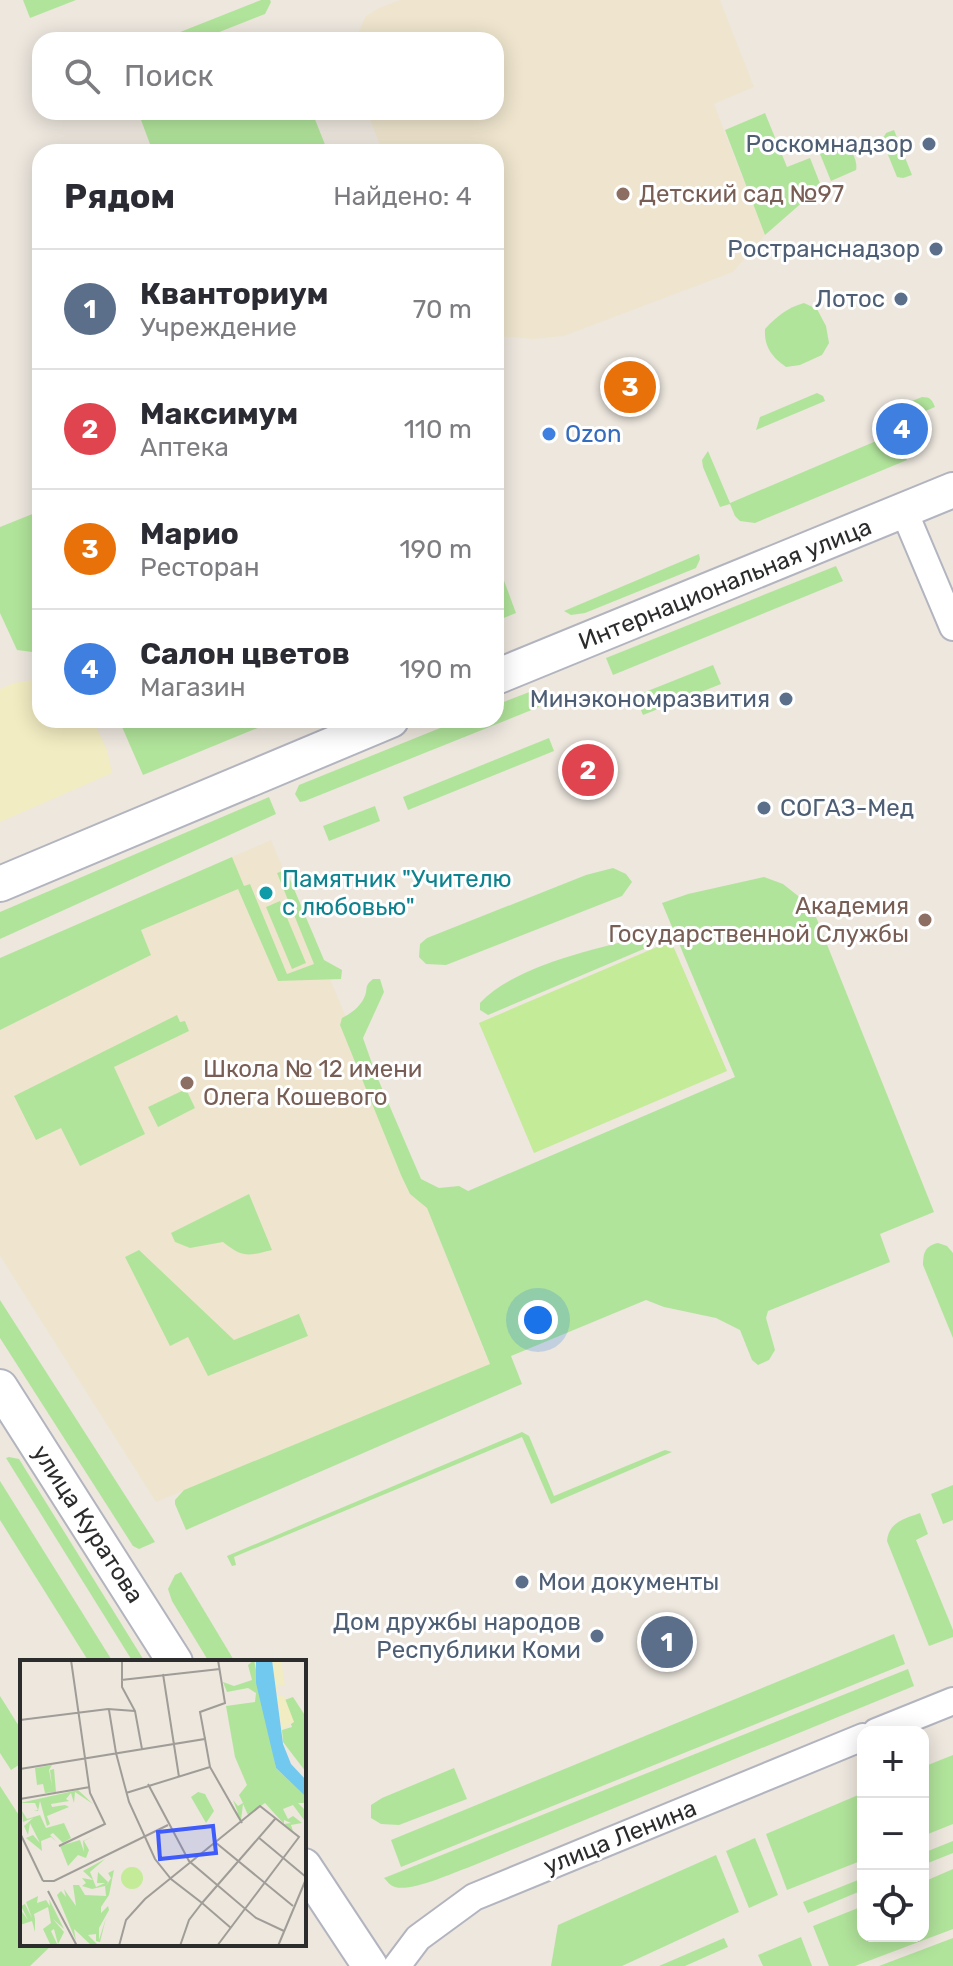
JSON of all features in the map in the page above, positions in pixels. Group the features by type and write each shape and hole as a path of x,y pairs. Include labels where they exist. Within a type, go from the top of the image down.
{"street":[{"name":"Интернациональная улица","path":"504,674 953,490"},
{"path":"904,511 953,627"},
{"path":"0,884 372,728"},
{"name":"улица Куратова","path":"0,1387 174,1660"},
{"path":"891,1726 953,1701"},
{"name":"улица Ленина","path":"397,1966 418,1938 474,1897 857,1739"},
{"path":"306,1869 370,1966"}],"shaded area":[{"name":"Детский сад №97","path":"400,0 720,0 754,87 714,104 765,235 733,272 564,336 533,339 504,337 504,144 380,144 370,120 504,120 504,32 359,32 366,16"},
{"name":"Школа № 12 имени Олега Кошевого","path":"271,840 490,1365 156,1502 0,1256 0,958"}],"green space":[{"path":"23,0 76,0 30,18"},
{"path":"261,0 271,2 265,14 219,32 180,32"},
{"path":"765,113 787,167 810,158 821,186 765,235 725,130"},
{"path":"141,120 315,120 325,144 150,144"},
{"path":"894,130 912,175 903,178 897,177 882,140 886,133"},
{"path":"845,145 854,156 856,170 831,181 820,154"},
{"path":"804,303 817,309 826,326 829,343 822,355 800,365 786,367 770,351 765,329 792,307"},
{"path":"817,393 825,401 756,430 760,417"},
{"path":"922,397 931,399 935,407 892,425 887,417 892,409"},
{"path":"895,433 907,460 755,523 740,521 730,504 720,507 703,467 702,460 708,451 730,503"},
{"path":"32,514 32,652 17,650 0,613 0,527"},
{"path":"699,554 696,568 585,613 571,615 564,611"},
{"path":"836,566 843,581 613,675 606,658"},
{"path":"504,581 516,613 504,618"},
{"path":"713,665 721,684 643,715 635,696"},
{"path":"532,691 539,707 504,721 504,702"},
{"path":"122,728 257,728 143,775"},
{"path":"440,728 487,728 305,801 300,802 295,794 299,785"},
{"path":"549,738 554,751 408,810 403,797"},
{"path":"269,797 276,814 0,939 0,912"},
{"path":"375,806 380,821 329,841 323,826"},
{"path":"232,857 244,886 250,884 287,974 314,964 277,873 286,870 324,960 342,970 341,979 278,981 238,889 141,930 151,955 0,1030 0,958"},
{"path":"613,868 626,874 632,882 622,896 446,965 426,964 419,957 420,944 427,938 586,875"},
{"path":"764,877 783,884 812,907 934,1212 880,1234 890,1262 768,1311 766,1318 775,1350 769,1360 758,1365 752,1360 740,1330 716,1318 646,1300 511,1356 522,1384 186,1530 175,1504 184,1490 490,1364 427,1208 410,1194 340,1025 342,1018 362,1001 370,982 380,979 384,992 363,1038 421,1179 439,1188 459,1186 468,1191 735,1077 662,903"},
{"path":"280,901 306,963 292,969 266,907"},
{"path":"654,934 663,935 665,940 488,1015 480,1010 480,1003 496,989 538,967"},
{"path":"671,941 727,1071 534,1153 479,1023"},
{"path":"177,1015 180,1022 185,1021 189,1031 114,1067 145,1134 80,1166 61,1128 36,1140 14,1096"},
{"path":"186,1089 195,1108 158,1127 148,1107"},
{"path":"249,1194 272,1250 246,1254 223,1242 190,1248 175,1242 171,1233"},
{"path":"938,1243 947,1246 953,1253 953,1338 923,1265 926,1251"},
{"path":"139,1250 234,1340 301,1313 308,1336 208,1376 188,1337 170,1346 125,1257"},
{"path":"0,1300 155,1542 139,1549 133,1546 0,1338"},
{"path":"522,1432 529,1436 554,1496 665,1450 672,1452 551,1504 522,1437 234,1557 236,1565 232,1566 227,1556"},
{"path":"6,1458 19,1459 144,1660 132,1660"},
{"path":"0,1481 112,1660 88,1660 0,1520"},
{"path":"953,1485 953,1520 943,1524 931,1494"},
{"path":"920,1513 928,1534 916,1540 953,1630 953,1637 929,1646 887,1541 894,1525"},
{"path":"181,1572 234,1660 208,1660 172,1601 168,1589 175,1575"},
{"path":"894,1634 905,1664 401,1867 391,1840"},
{"path":"908,1669 914,1686 467,1868 411,1887 395,1887 384,1878"},
{"path":"0,1696 20,1728 20,1764 11,1770 0,1753"},
{"path":"953,1755 953,1824 929,1834 929,1798 929,1765"},
{"path":"454,1768 467,1799 399,1825 381,1824 371,1818 371,1805 382,1798"},
{"path":"0,1786 20,1817 20,1946 51,1946 30,1966 0,1966"},
{"path":"857,1796 857,1862 787,1890 766,1834"},
{"path":"755,1838 778,1895 749,1908 726,1851"},
{"path":"953,1841 953,1853 929,1863 929,1851"},
{"path":"716,1855 739,1912 622,1966 551,1966 558,1925"},
{"path":"953,1869 953,1929 929,1938 929,1879"},
{"path":"857,1880 857,1893 808,1913 803,1902"},
{"path":"857,1908 857,1942 919,1942 855,1966 829,1966 813,1926"},
{"path":"801,1937 812,1966 763,1966 758,1955"},
{"path":"724,1938 728,1947 685,1966 659,1966"},
{"path":"953,1938 953,1966 879,1966"}],"sand":[{"path":"32,680 32,728 97,728 107,750 112,773 0,822 0,689"}],"place":[{"name":"Роскомнадзор","path":"929,144"},
{"name":"Детский сад №97","path":"623,194"},
{"name":"Ространснадзор","path":"936,249"},
{"name":"Лотос","path":"901,299"},
{"name":"Марио","path":"630,387"},
{"name":"Салон цветов","path":"902,429"},
{"name":"Ozon","path":"549,434"},
{"name":"Минэкономразвития","path":"786,699"},
{"name":"Максимум","path":"588,770"},
{"name":"СОГАЗ-Мед","path":"764,808"},
{"name":"Памятник \"Учителю с любовью\"","path":"266,893"},
{"name":"Академия Государственной Службы","path":"925,920"},
{"name":"Школа № 12 имени Олега Кошевого","path":"187,1083"},
{"name":"Мои документы","path":"522,1582"},
{"name":"Дом дружбы народов Республики Коми","path":"597,1636"},
{"name":"Кванториум","path":"667,1642"}]}
